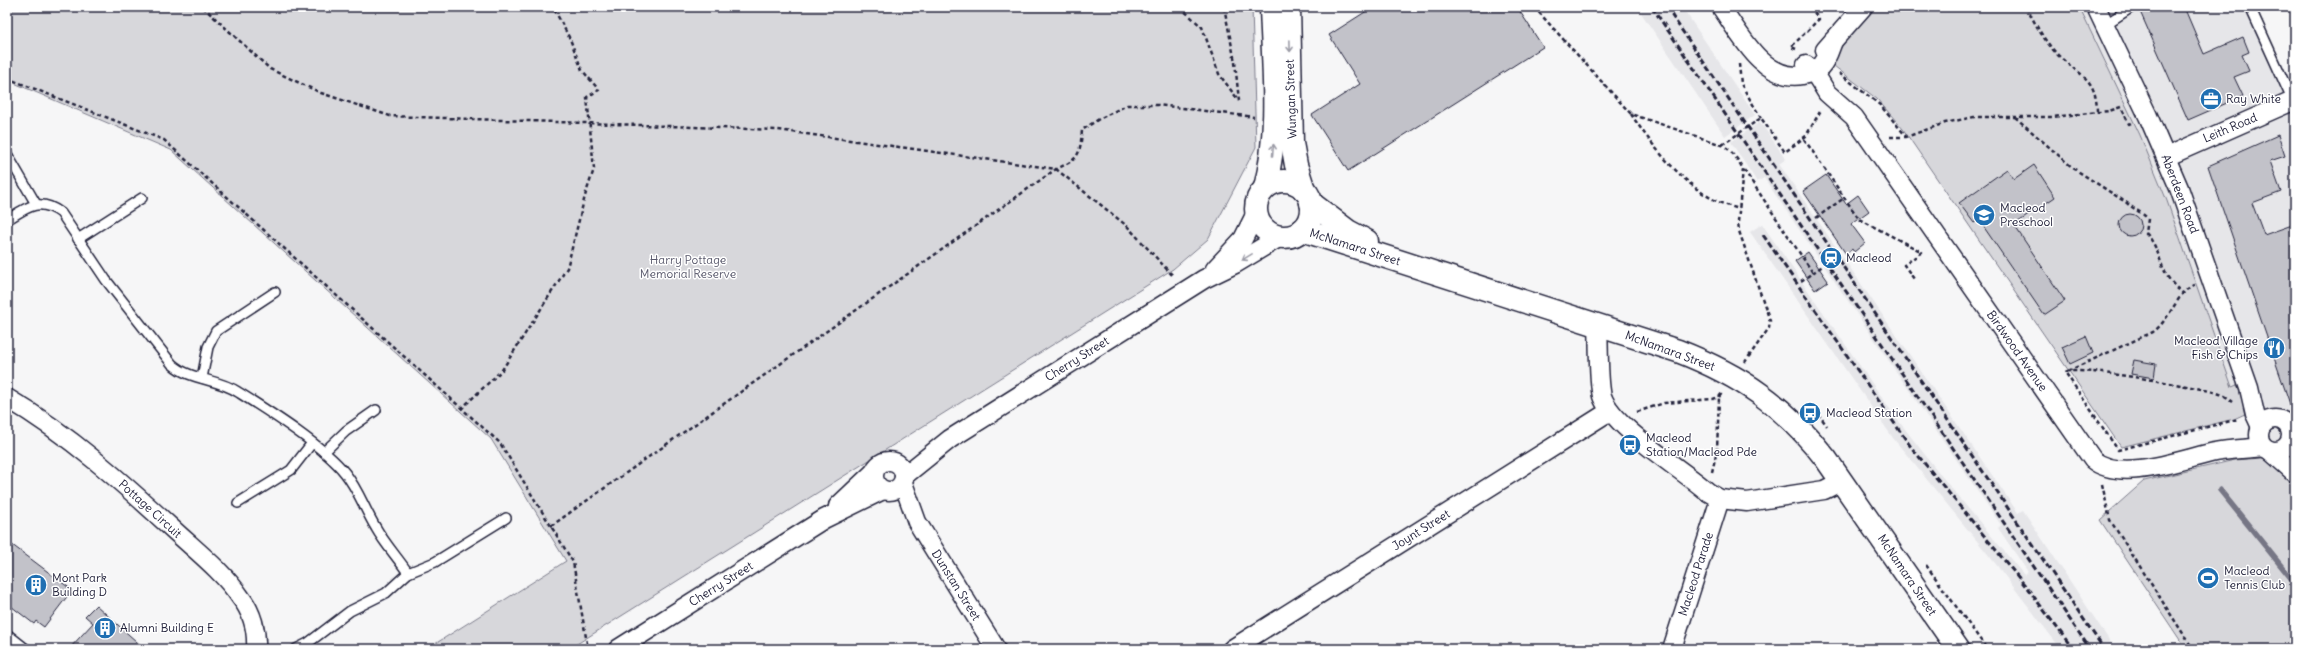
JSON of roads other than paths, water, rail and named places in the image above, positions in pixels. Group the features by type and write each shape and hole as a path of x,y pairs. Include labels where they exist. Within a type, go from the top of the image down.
{"street":[{"name":"Wungan Street","path":"1265,188 1272,159 1275,119 1271,7"},
{"name":"Wungan Street","path":"1289,7 1292,143 1296,165 1307,196"},
{"path":"1720,7 1751,47 1788,65 1814,66 1863,7"},
{"name":"Aberdeen Road","path":"2096,7 2106,24 2148,116 2181,194 2249,388 2254,414 2273,431 2295,473"},
{"name":"Birdwood Avenue","path":"1814,66 1817,97 1824,106 1868,138"},
{"name":"Birdwood Avenue","path":"1814,66 1827,93 1854,117 2085,450 2098,464 2108,467 2130,469 2155,466 2217,452 2273,431"},
{"name":"Leith Road","path":"2166,157 2294,102"},
{"path":"1280,182 1297,185 1307,196 1310,218 1302,230 1288,237 1280,237 1264,229 1256,213 1256,204 1265,188 1280,182"},
{"name":"McNamara Street","path":"1307,196 1348,231 1407,264"},
{"name":"Cherry Street","path":"1204,279 1243,239 1256,213"},
{"name":"McNamara Street","path":"1302,230 1678,351 1707,362 1762,394 1810,438 1842,481 1958,649"},
{"name":"Cherry Street","path":"903,479 950,439 1186,290 1204,279 1235,264 1280,237"},
{"path":"1598,325 1602,394 1615,416 1708,492 1720,499 1747,502 1829,489 1842,481"},
{"name":"Pottage Circuit","path":"7,398 32,412 79,446 134,493 230,584 249,610 254,627 256,649"},
{"name":"Joynt Street","path":"1232,649 1615,416"},
{"path":"2273,431 2290,430 2295,461"},
{"name":"Cherry Street","path":"892,462 950,439"},
{"path":"892,462 901,467 903,479 896,490 885,491 874,481 874,472 881,463 892,462"},
{"name":"Cherry Street","path":"824,519 874,472"},
{"name":"Dunstan Street","path":"903,479 916,522"},
{"name":"Cherry Street","path":"618,649 824,519 885,491"},
{"name":"Dunstan Street","path":"885,491 916,522 996,649"},
{"name":"Macleod Parade","path":"1672,649 1720,499"}],"lane":[{"path":"2106,24 2132,7"},
{"path":"2250,7 2294,102"},
{"path":"7,154 36,204"},
{"path":"78,239 142,198"},
{"path":"7,220 36,204 53,207 61,213 106,280 163,354 180,371 229,386 324,452 345,473 377,530 408,573"},
{"path":"202,378 208,348 216,331 275,292"},
{"path":"324,452 346,431 376,410"},
{"path":"238,503 291,470 312,443"},
{"path":"296,649 308,643 350,611 386,593 408,573 435,562 506,518"},
{"path":"7,634 26,649"}],"waterway":[{"path":"2220,490 2295,583"}],"railway":[{"path":"1652,7 2090,649"},
{"path":"1666,7 2104,649"},
{"path":"1763,235 1911,447 2028,589 2073,649"}],"place":[{"name":"Ray White","path":"2211,99"},
{"name":"Macleod Preschool","path":"1984,215"},
{"name":"Macleod","path":"1831,258"},
{"name":"Macleod Village Fish & Chips","path":"2274,348"},
{"name":"Macleod Station","path":"1810,413"},
{"name":"Macleod Station/Macleod Pde","path":"1630,445"},
{"name":"Macleod Tennis Club","path":"2208,578"},
{"name":"Mont Park Building D","path":"36,585"},
{"name":"Alumni Building E","path":"105,628"}],"park label":[{"name":"Harry Pottage Memorial Reserve","path":"688,267"}]}
